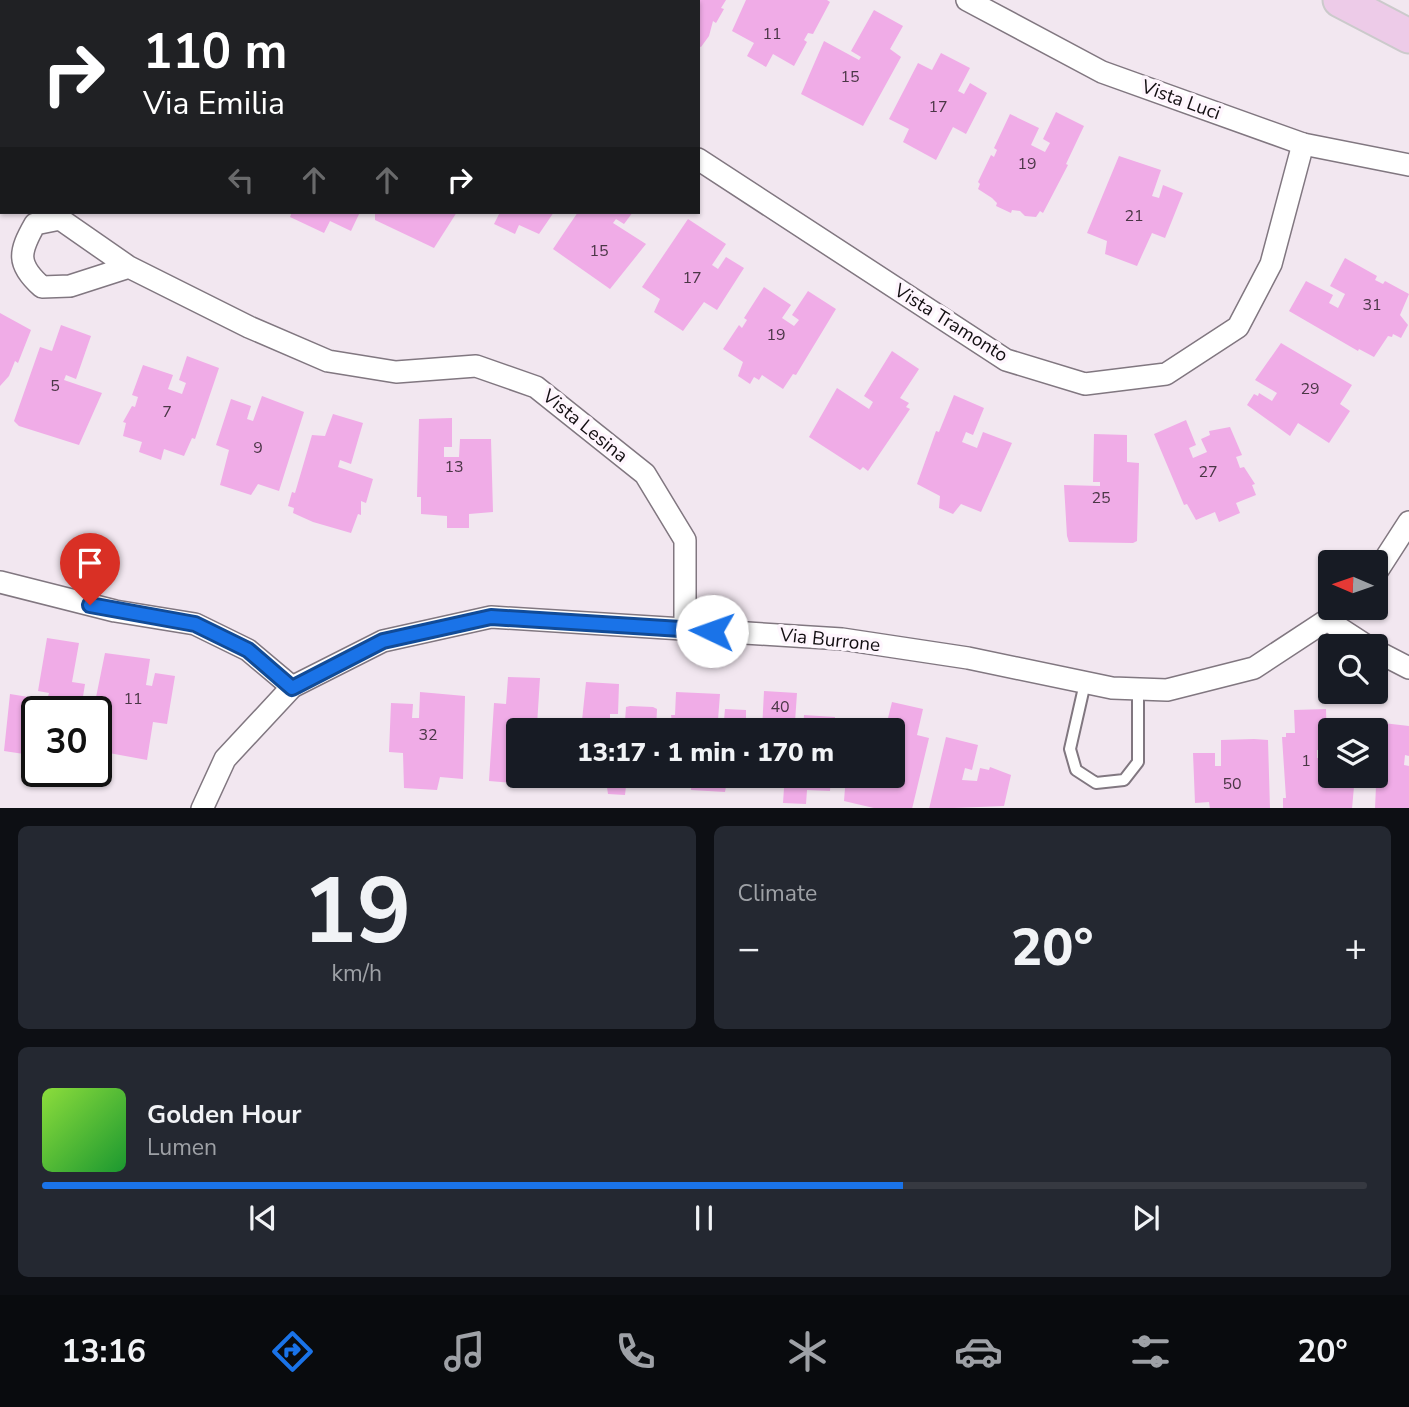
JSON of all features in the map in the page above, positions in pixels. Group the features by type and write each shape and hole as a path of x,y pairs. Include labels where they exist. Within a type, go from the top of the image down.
{"main road":[{"path":"1340,0 1409,36"}],"street":[{"name":"Vista Luci","path":"967,0 1102,72 1303,144 1409,165"},
{"name":"Vista Tramonto","path":"700,160 1006,360 1085,384 1166,374 1238,327 1271,264 1303,144"},
{"name":"Vista Lesina","path":"130,267 70,286 42,287 26,273 22,248 35,224 60,219 130,267 249,327 328,360 396,372 476,366 537,387 645,474 685,540 685,629"},
{"path":"1388,554 1409,522"},
{"path":"0,582 115,611 195,624 248,650 292,688"},
{"name":"Via Burrone","path":"202,808 225,760 292,688 383,641 491,617 842,639 968,659 1085,683 1167,690 1254,668 1324,620"},
{"path":"1339,620 1354,634"},
{"path":"1388,657 1409,668"}],"lane":[{"path":"1085,683 1070,749 1076,770 1096,783 1124,780 1138,762 1138,689"}],"building":[{"path":"700,0 726,0 721,8 724,9 716,23 713,21 709,36 701,47"},
{"path":"746,0 830,2 813,34 808,33 804,40 807,42 794,66 773,54 766,67 747,56 754,43 732,31"},
{"path":"874,10 903,26 890,49 901,57 863,126 801,94 824,41 859,60 861,57 851,51"},
{"path":"941,53 970,68 958,91 964,94 970,83 987,93 966,134 953,127 936,160 903,142 909,129 889,119 918,63 932,70"},
{"path":"1056,112 1084,126 1066,164 1068,165 1043,213 1040,211 1036,217 1025,216 1020,211 1012,210 1011,213 996,206 997,203 992,198 978,189 978,182 991,155 994,157 997,150 994,148 1010,114 1039,128 1031,145 1045,152 1050,143 1043,139"},
{"path":"1119,156 1161,170 1152,196 1159,198 1163,185 1183,193 1165,238 1152,233 1137,266 1105,254 1107,241 1087,233"},
{"path":"291,214 359,214 351,231 330,221 324,233 290,217"},
{"path":"375,214 456,214 434,248 375,220"},
{"path":"499,214 553,214 539,234 519,225 515,234 494,224"},
{"path":"577,214 632,214 624,224 616,219 613,223 646,244 610,289 553,249"},
{"path":"688,219 726,244 712,265 718,269 726,257 744,268 717,310 704,302 683,331 654,312 660,299 642,287"},
{"path":"1345,258 1377,276 1375,280 1383,284 1385,281 1409,294 1400,315 1408,325 1401,338 1393,334 1392,337 1388,336 1374,357 1359,349 1358,351 1289,311 1306,281 1333,295 1329,303 1338,308 1345,294 1330,286"},
{"path":"764,287 791,305 782,318 794,326 799,320 792,315 808,291 836,309 796,375 793,374 783,389 762,375 759,380 754,377 750,384 738,376 743,362 723,349 739,325 742,328 747,320 744,318"},
{"path":"0,313 31,330 18,363 15,361 9,376 0,386"},
{"path":"61,325 91,336 76,379 66,375 64,380 102,393 79,445 19,426 14,421 40,347 52,351"},
{"path":"1281,343 1352,385 1340,404 1350,411 1329,443 1298,423 1290,436 1247,405 1254,394 1258,396 1259,393 1272,401 1277,393 1255,380"},
{"path":"892,351 919,369 900,398 909,403 906,407 910,409 868,471 863,467 860,470 809,437 837,388 869,409 873,402 864,396"},
{"path":"187,356 219,368 195,439 192,438 184,456 164,449 161,460 139,452 142,442 123,436 126,423 123,422 132,406 135,407 138,397 132,395 143,365 173,375 168,389 182,394 186,383 179,380"},
{"path":"954,395 984,408 973,435 966,432 962,442 977,448 983,432 1012,443 981,512 961,504 953,514 939,508 940,496 917,484 936,431 939,432"},
{"path":"262,396 304,412 279,491 258,484 251,495 220,485 229,450 216,445 231,399 251,406 247,419 253,421"},
{"path":"333,414 363,423 351,464 340,460 338,467 373,479 366,503 361,501 361,515 358,514 351,533 313,522 293,513 294,508 288,506 292,492 295,493 312,435 325,436"},
{"path":"452,418 452,447 444,447 444,457 459,457 460,439 491,439 493,512 469,514 469,528 447,528 447,516 421,514 421,497 417,497 419,419"},
{"path":"1186,420 1196,445 1189,448 1193,458 1207,452 1201,439 1210,435 1209,431 1230,427 1242,455 1236,457 1240,468 1244,467 1255,484 1252,485 1256,495 1236,503 1240,513 1219,522 1215,512 1196,520 1187,504 1184,505 1154,434"},
{"path":"1094,434 1127,435 1127,462 1139,463 1137,541 1133,543 1069,542 1064,485 1100,486 1100,482 1093,482"},
{"path":"47,638 79,643 72,682 85,684 83,696 48,696 49,693 38,691"},
{"path":"105,653 150,659 146,685 152,686 155,673 175,676 167,724 153,722 147,760 112,754 112,696 96,696"},
{"path":"508,677 540,678 537,718 506,718 506,782 489,781 494,703 506,704"},
{"path":"586,682 619,684 618,714 610,714 610,718 582,718"},
{"path":"764,691 797,693 795,718 763,718"},
{"path":"420,692 465,696 463,779 440,777 437,790 404,788 403,753 389,752 391,703 413,704 412,718 419,718"},
{"path":"676,692 720,694 718,718 671,718 671,715 675,715"},
{"path":"10,694 22,696 21,754 4,751"},
{"path":"892,702 923,709 917,735 929,738 912,808 874,808 844,801 845,788 905,788 905,718 888,718"},
{"path":"626,707 657,709 657,718 625,718"},
{"path":"725,709 746,710 746,718 724,718"},
{"path":"1326,709 1326,718 1318,718 1318,788 1354,788 1352,808 1283,808 1283,798 1286,798 1282,737 1286,737 1286,733 1295,733 1294,710"},
{"path":"804,715 835,717 835,718 804,718"},
{"path":"1388,724 1409,726 1409,756 1405,755 1404,765 1409,766 1409,808 1375,808 1376,788 1388,788"},
{"path":"946,737 978,745 972,770 965,768 962,780 977,781 980,768 989,770 990,767 1011,775 1004,806 929,808"},
{"path":"1221,740 1268,740 1270,808 1210,808 1209,802 1195,803 1193,753 1215,753 1215,766 1221,766"},
{"path":"607,788 626,788 625,795 608,794"},
{"path":"691,788 726,788 725,792"},
{"path":"784,788 830,788 830,791 807,790 806,804 783,803"}],"route":[{"path":"90,605 195,624 248,650 292,688 383,641 491,617 712,631"}]}
